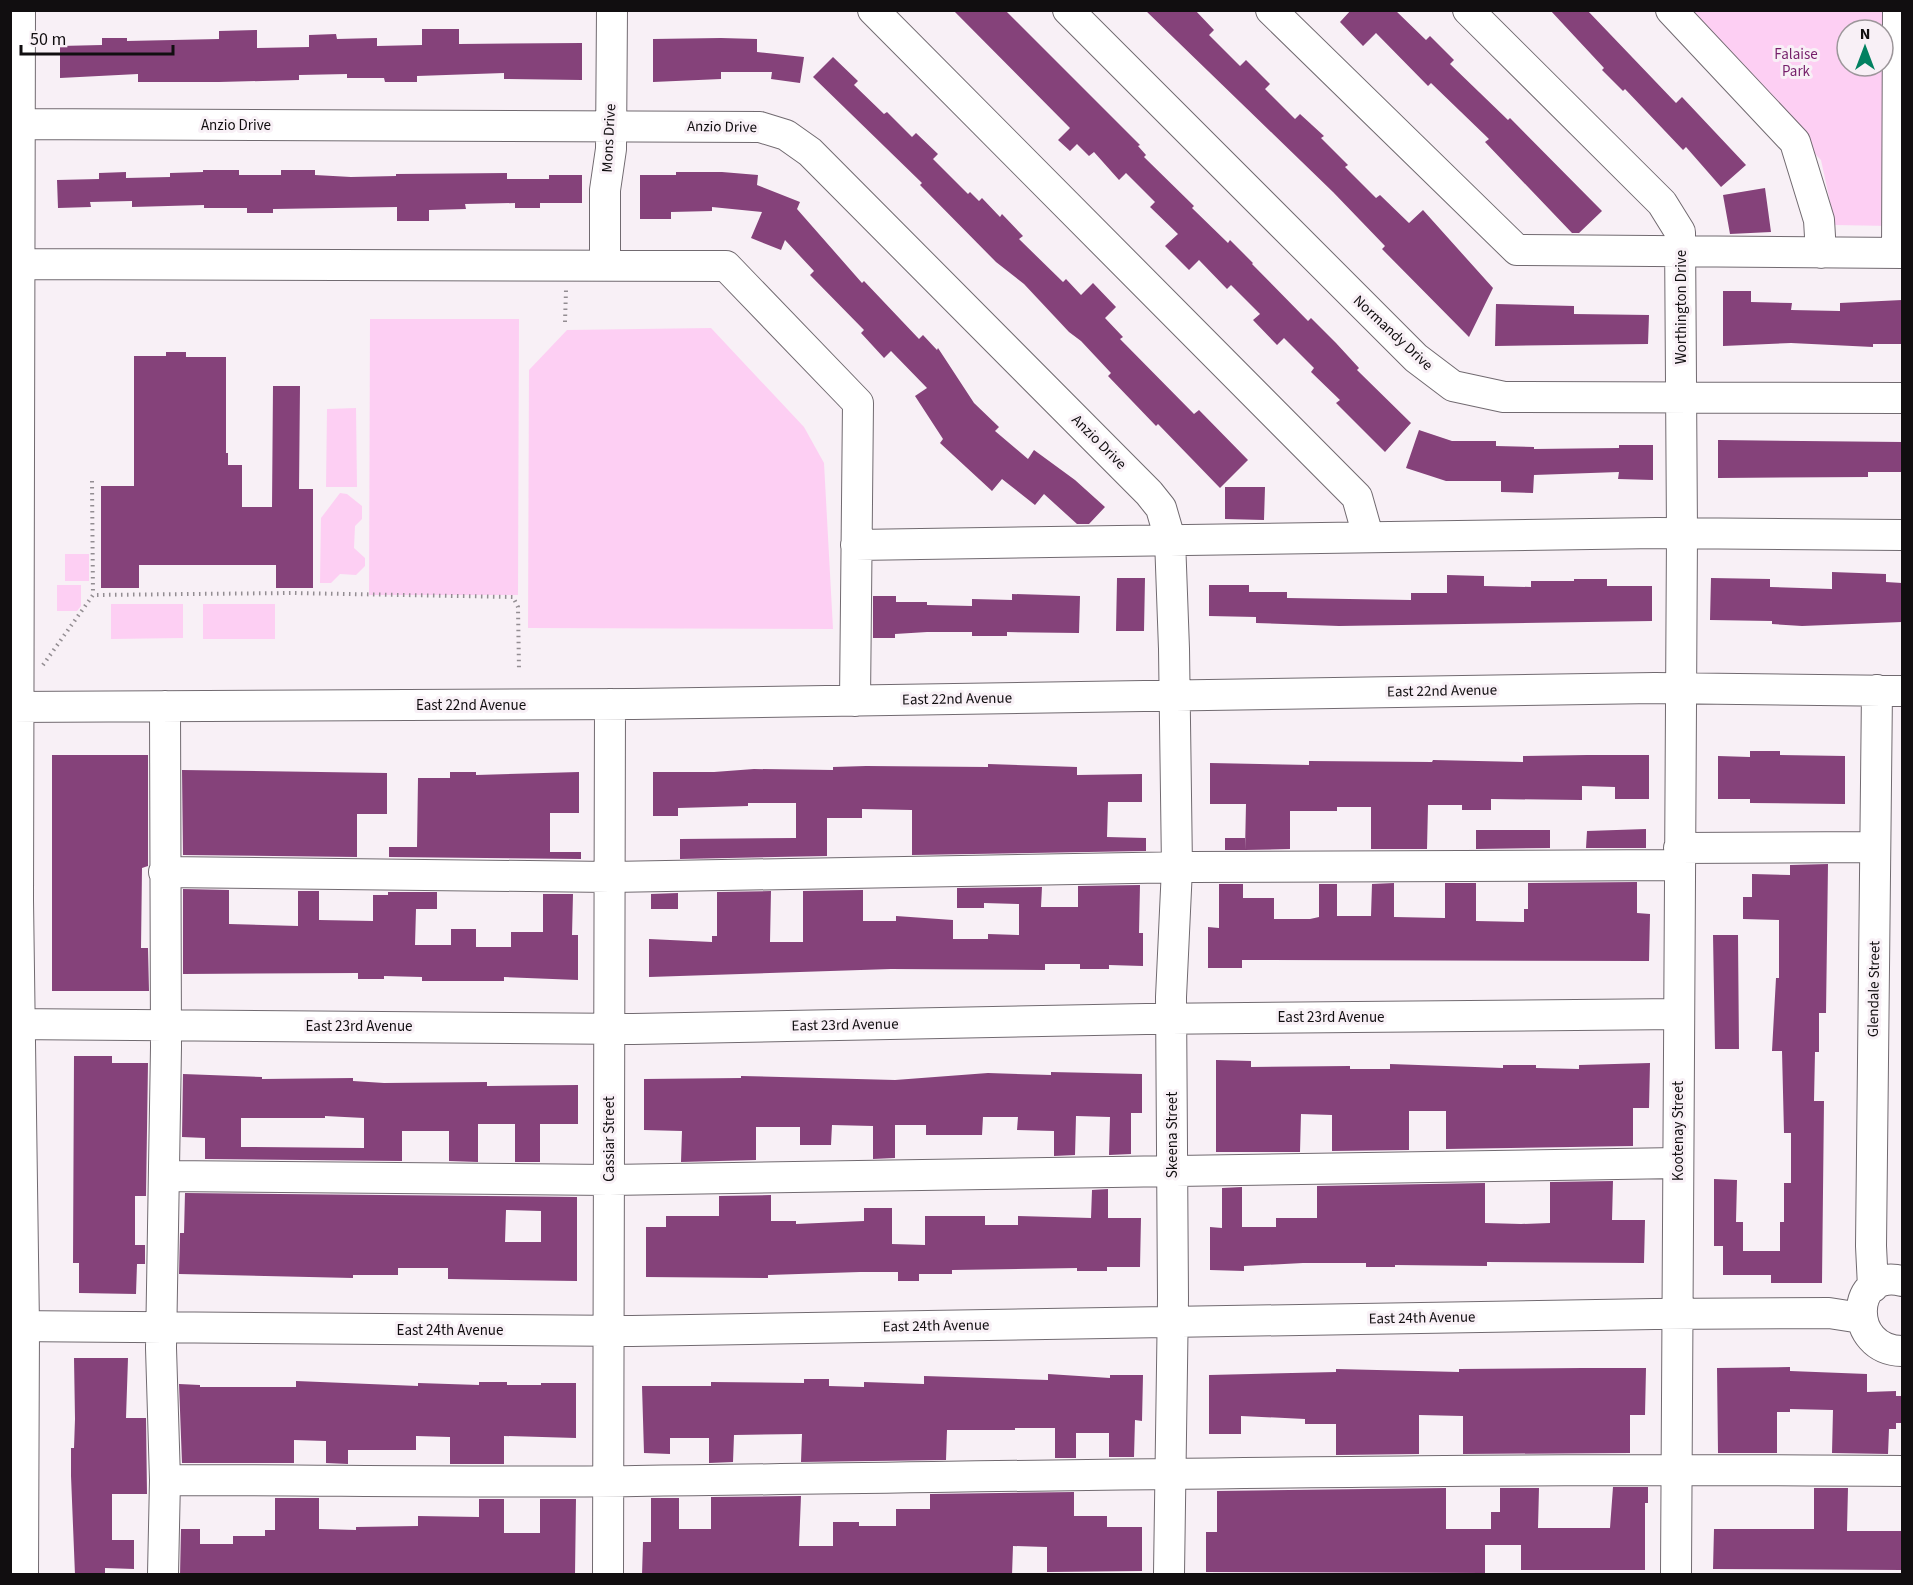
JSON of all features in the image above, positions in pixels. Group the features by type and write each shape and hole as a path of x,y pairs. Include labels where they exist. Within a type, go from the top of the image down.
{"street":[{"path":"20,10 15,124 19,264 14,707 17,1326 22,1575"},
{"name":"Mons Drive","path":"605,265 605,190 611,126 612,10"},
{"path":"873,10 1357,497 1368,536"},
{"name":"Normandy Drive","path":"1068,10 1416,358 1453,386 1504,397 1902,398"},
{"path":"1271,10 1517,250 1900,253 1898,10"},
{"name":"Worthington Drive","path":"1468,10 1662,203 1680,232 1682,532 1680,688"},
{"path":"1671,10 1795,142 1819,220 1821,253"},
{"name":"Anzio Drive","path":"15,124 760,127 786,135 810,152 1149,493 1161,508 1170,539 1174,695"},
{"path":"19,264 726,266 858,403 855,701"},
{"path":"856,545 1682,532 1902,535"},
{"name":"East 22nd Avenue","path":"14,707 610,704 1680,688 1890,691"},
{"name":"Kootenay Street","path":"1676,1575 1680,688"},
{"name":"Glendale Street","path":"1874,1287 1871,1246 1875,847 1890,691"},
{"name":"Skeena Street","path":"1169,1575 1173,1322 1171,1019 1177,868 1174,695"},
{"name":"Cassiar Street","path":"608,1575 610,704"},
{"path":"163,1575 165,706"},
{"path":"165,872 610,877 1679,857 1875,847"},
{"name":"East 23rd Avenue","path":"15,1024 609,1028 1679,1014"},
{"path":"164,1176 609,1180 1172,1169 1678,1163"},
{"path":"1902,1281 1885,1281 1874,1287 1861,1306 1861,1318 1865,1330 1882,1346 1894,1351 1902,1351"},
{"name":"East 24th Avenue","path":"17,1326 609,1331 1678,1314 1829,1313 1861,1318"},
{"path":"165,1480 608,1481 1172,1472 1677,1469 1902,1471"}],"path":[{"path":"565,322 567,265"},
{"path":"43,665 93,595 92,482"},
{"path":"93,595 291,593 340,596 508,596 516,599 518,607 519,670"}],"green space":[{"name":"Falaise Park","path":"1671,11 1889,11 1889,18 1835,18 1835,78 1890,78 1891,226 1835,225 1821,160"},
{"path":"370,319 519,319 518,595 369,595"},
{"path":"711,328 804,427 824,463 833,629 528,628 529,370 567,330"},
{"path":"356,408 357,487 326,487 327,409"},
{"path":"340,493 347,494 362,506 362,519 355,526 354,548 365,558 365,566 356,575 340,574 331,583 320,583 321,518"},
{"path":"65,554 89,554 89,581 65,581"},
{"path":"57,585 81,585 81,606 77,611 57,611"},
{"path":"111,604 183,604 183,638 111,639"},
{"path":"203,604 275,604 275,639 203,639"}],"building":[{"path":"953,10 1005,10 1140,145 1138,146 1146,155 1144,157 1194,206 1192,208 1228,243 1230,240 1308,321 1311,318 1336,343 1359,368 1357,370 1411,423 1385,452 1336,403 1340,400 1311,372 1314,368 1284,338 1277,345 1253,320 1260,314 1231,285 1227,289 1199,260 1189,270 1165,246 1178,234 1150,207 1155,202 1126,173 1119,180 1094,152 1089,156 1077,144 1070,151 1058,140 1070,128"},
{"path":"1145,10 1195,10 1214,30 1209,35 1240,66 1246,60 1270,84 1265,89 1295,119 1300,114 1324,136 1321,138 1348,165 1345,167 1376,198 1380,195 1409,223 1423,210 1493,288 1469,337 1382,249 1385,246 1333,192"},
{"path":"1351,10 1395,10 1426,40 1430,36 1454,60 1450,64 1508,120 1510,118 1602,211 1579,233 1572,233 1485,142 1489,139 1431,83 1428,86 1376,33 1363,46 1340,22"},
{"path":"1550,10 1587,10 1676,103 1682,97 1746,165 1721,187 1686,147 1683,150 1625,89 1623,91 1602,70 1604,68"},
{"path":"422,29 459,29 459,44 582,43 582,80 504,79 504,73 417,76 417,82 385,82 384,78 347,78 347,74 299,75 299,80 219,82 138,82 138,74 60,78 60,46 102,45 102,38 127,38 127,41 219,39 219,31 257,30 257,48 309,47 309,35 336,34 337,39 377,38 377,46 422,45"},
{"path":"653,39 757,39 757,52 804,57 800,83 771,79 772,72 721,72 721,79 653,82"},
{"path":"833,57 858,81 854,85 884,114 887,112 912,137 916,133 938,154 933,159 968,194 970,192 979,201 982,198 1000,217 1002,214 1023,236 1019,239 1063,282 1066,279 1081,295 1093,283 1116,307 1105,318 1123,337 1120,339 1194,414 1199,410 1248,460 1220,488 1108,376 1111,373 1081,341 1069,332 1024,284 996,262 920,185 922,183 813,77"},
{"path":"203,170 239,170 239,175 281,175 281,170 315,170 315,175 351,177 396,176 396,174 507,173 507,179 549,179 549,175 582,175 582,203 540,203 540,208 515,208 515,203 465,204 466,209 429,210 429,221 397,221 397,207 273,209 273,213 247,213 247,208 204,208 204,205 132,207 132,201 90,202 91,207 58,208 57,180 99,179 99,173 126,172 126,178 170,177 170,173 203,172"},
{"path":"676,172 758,175 757,185 800,202 797,209 862,283 864,281 919,339 923,335 937,350 938,348 974,403 999,427 995,431 1028,459 1034,450 1075,480 1105,507 1089,524 1077,524 1044,494 1035,505 1002,479 992,491 940,443 943,439 915,396 927,388 891,351 884,358 861,333 864,330 810,275 814,271 785,240 781,250 751,238 762,212 712,207 712,211 671,212 671,219 640,219 640,175 676,175"},
{"path":"1765,188 1771,232 1730,234 1723,195"},
{"path":"1723,291 1751,291 1751,302 1792,303 1791,310 1840,311 1840,303 1902,300 1902,344 1873,344 1873,347 1791,343 1723,346"},
{"path":"1496,304 1574,306 1574,314 1649,315 1648,344 1495,346"},
{"path":"166,352 186,352 186,357 226,357 226,453 228,453 228,465 242,465 242,507 272,507 273,386 300,386 299,489 313,489 313,588 276,588 276,565 139,565 139,588 101,588 101,486 134,486 134,356 166,356"},
{"path":"1419,430 1452,441 1496,441 1496,446 1534,447 1534,449 1619,448 1619,445 1653,445 1653,480 1618,479 1619,472 1534,475 1533,493 1501,492 1501,481 1446,481 1406,468"},
{"path":"1718,440 1902,442 1902,472 1868,472 1868,477 1718,478"},
{"path":"1225,487 1265,487 1264,520 1225,519"},
{"path":"1832,572 1886,574 1886,582 1902,583 1902,622 1802,626 1772,624 1772,621 1710,620 1711,578 1770,579 1770,587 1832,589"},
{"path":"1447,575 1484,576 1484,586 1531,587 1531,581 1607,579 1607,586 1652,586 1652,621 1339,626 1256,623 1256,617 1209,616 1209,585 1249,585 1249,592 1287,592 1287,598 1411,600 1411,593 1447,593"},
{"path":"1117,578 1145,578 1144,631 1116,631"},
{"path":"1012,594 1080,596 1079,633 1007,632 1007,636 972,636 972,632 927,632 895,634 895,638 873,638 873,596 896,596 896,602 972,606 972,599 1012,600"},
{"path":"1750,751 1780,751 1780,755 1845,756 1845,804 1750,803 1750,799 1718,799 1718,756 1750,757"},
{"path":"52,755 148,755 148,866 142,868 141,948 148,948 149,991 52,991"},
{"path":"1649,755 1649,799 1615,799 1615,787 1582,786 1582,800 1491,799 1491,810 1462,810 1462,805 1428,805 1427,849 1371,849 1371,807 1337,807 1337,811 1290,811 1290,849 1245,850 1246,804 1210,804 1210,763 1309,765 1309,761 1523,762 1523,756"},
{"path":"988,764 1077,767 1077,775 1142,774 1142,802 1108,802 1107,837 1146,838 1146,851 912,855 912,810 862,809 862,818 827,818 827,856 680,859 680,839 796,838 796,803 748,803 748,806 678,808 678,816 653,816 653,772 714,772 754,769 833,770 833,767 866,766 988,767"},
{"path":"182,770 387,773 387,814 357,814 357,857 183,855"},
{"path":"450,772 476,772 476,775 579,772 579,813 550,813 550,852 581,852 581,859 389,857 389,847 417,847 418,778 450,778"},
{"path":"1646,829 1646,848 1586,848 1587,831"},
{"path":"1476,830 1550,830 1550,848 1476,849"},
{"path":"1225,838 1245,838 1245,850 1225,850"},
{"path":"1828,864 1826,1013 1819,1013 1819,1052 1815,1052 1814,1101 1824,1101 1822,1283 1771,1283 1771,1275 1723,1275 1723,1246 1714,1246 1714,1179 1737,1180 1736,1222 1743,1222 1743,1251 1780,1251 1780,1222 1784,1222 1784,1183 1791,1183 1791,1133 1784,1133 1782,1051 1772,1051 1776,978 1779,978 1779,920 1743,919 1743,897 1752,897 1752,874 1790,875 1790,865"},
{"path":"1637,882 1637,913 1650,914 1649,961 1242,960 1242,968 1208,968 1208,927 1219,928 1219,884 1243,884 1243,898 1274,898 1274,919 1310,919 1319,917 1319,884 1337,884 1337,916 1371,916 1372,884 1394,883 1394,917 1445,918 1445,883 1476,883 1476,921 1524,922 1524,909 1528,909 1528,883"},
{"path":"1140,885 1139,933 1143,933 1143,966 1109,965 1109,969 1080,969 1080,964 1045,964 1045,970 891,969 649,977 649,939 712,942 712,936 717,936 717,892 771,891 770,942 803,942 803,891 863,890 863,921 896,921 896,916 953,920 953,939 988,939 988,934 1019,935 1019,904 984,903 984,908 957,908 957,888 1042,887 1041,907 1078,907 1078,886"},
{"path":"183,889 229,890 229,924 298,926 298,891 319,891 319,920 373,921 373,895 388,895 388,892 437,892 437,909 416,909 415,945 451,945 451,929 476,929 476,947 511,947 511,932 543,932 543,894 573,894 572,935 578,935 578,980 504,977 504,981 422,981 422,977 384,976 384,979 358,979 358,973 183,974"},
{"path":"678,893 678,909 651,909 651,894"},
{"path":"1713,935 1738,935 1739,1049 1715,1049"},
{"path":"74,1056 112,1056 112,1063 148,1063 146,1196 135,1196 135,1245 145,1245 145,1264 137,1264 136,1294 79,1293 79,1263 73,1263"},
{"path":"1216,1060 1251,1061 1251,1067 1350,1066 1350,1069 1390,1069 1390,1064 1503,1068 1503,1065 1536,1065 1536,1068 1579,1069 1579,1065 1650,1063 1649,1108 1633,1108 1633,1146 1446,1149 1446,1111 1409,1111 1409,1150 1332,1151 1332,1115 1301,1114 1300,1152 1216,1152"},
{"path":"1051,1072 1142,1074 1142,1113 1131,1113 1131,1154 1109,1155 1110,1117 1076,1116 1075,1155 1054,1156 1054,1131 1017,1130 1018,1117 983,1117 982,1135 926,1135 926,1125 895,1125 895,1158 873,1159 873,1126 832,1125 831,1145 800,1145 800,1127 756,1127 756,1160 681,1162 682,1131 644,1130 644,1079 741,1078 741,1076 895,1080 988,1073 1051,1075"},
{"path":"183,1074 262,1077 262,1079 353,1078 353,1081 384,1083 487,1082 487,1086 578,1085 578,1124 540,1124 540,1162 515,1162 515,1124 478,1124 478,1162 449,1161 449,1131 402,1131 402,1161 205,1159 205,1138 182,1137","holes":["325,1116 364,1118 364,1148 241,1147 241,1118 325,1118"]},
{"path":"1613,1181 1612,1220 1645,1220 1644,1263 1487,1262 1487,1266 1366,1267 1366,1263 1303,1263 1244,1266 1244,1271 1210,1270 1210,1227 1222,1228 1222,1188 1242,1187 1242,1227 1276,1227 1276,1218 1317,1218 1317,1186 1485,1183 1485,1223 1521,1224 1550,1223 1550,1182"},
{"path":"1108,1189 1108,1218 1141,1218 1140,1267 1107,1267 1107,1271 1077,1271 1077,1268 952,1270 952,1274 919,1274 919,1281 898,1281 898,1272 768,1275 768,1278 646,1277 646,1227 666,1227 666,1216 719,1216 719,1196 771,1195 771,1221 796,1221 796,1224 864,1221 864,1208 892,1208 892,1244 925,1245 925,1216 985,1216 985,1225 1018,1225 1018,1216 1091,1218 1092,1190"},
{"path":"185,1193 577,1197 577,1281 448,1279 448,1268 398,1268 398,1275 353,1275 353,1278 179,1274 180,1233 184,1233","holes":["506,1210 541,1211 541,1242 505,1242"]},
{"path":"74,1358 128,1358 126,1418 146,1418 147,1494 112,1494 112,1540 134,1540 134,1569 105,1568 105,1575 75,1575 71,1476 71,1448 74,1448 75,1419"},
{"path":"1790,1367 1790,1371 1867,1374 1867,1392 1896,1391 1896,1396 1902,1396 1902,1423 1896,1423 1896,1429 1889,1429 1888,1454 1832,1453 1833,1410 1790,1409 1790,1412 1777,1412 1777,1453 1718,1453 1717,1368"},
{"path":"1646,1368 1645,1415 1630,1415 1630,1453 1463,1454 1463,1416 1419,1415 1419,1454 1336,1455 1336,1424 1305,1424 1305,1419 1241,1416 1241,1434 1209,1434 1209,1375 1336,1372 1336,1369 1459,1372 1459,1369"},
{"path":"1048,1374 1110,1378 1110,1375 1143,1375 1142,1421 1135,1420 1134,1457 1109,1457 1109,1433 1076,1433 1076,1458 1055,1458 1055,1428 947,1430 946,1460 801,1462 802,1434 734,1435 733,1462 709,1463 709,1438 670,1438 670,1454 644,1453 642,1386 711,1386 711,1382 804,1383 804,1379 829,1379 829,1386 864,1387 864,1382 924,1384 924,1376 1048,1380"},
{"path":"296,1381 418,1386 418,1383 479,1385 479,1382 507,1382 507,1385 541,1385 541,1383 576,1383 576,1438 504,1436 504,1464 450,1464 450,1437 416,1436 416,1450 348,1450 348,1464 326,1463 326,1441 294,1440 294,1463 182,1463 179,1384 200,1385 200,1387 296,1387"},
{"path":"1613,1487 1648,1487 1648,1503 1645,1503 1645,1570 1521,1570 1521,1545 1485,1545 1485,1573 1206,1572 1206,1532 1217,1532 1217,1491 1446,1488 1446,1529 1491,1529 1491,1512 1500,1512 1500,1488 1539,1488 1538,1528 1610,1528"},
{"path":"1814,1488 1848,1488 1847,1531 1902,1531 1902,1570 1713,1569 1714,1529 1814,1529"},
{"path":"1074,1492 1074,1516 1107,1516 1107,1527 1142,1527 1142,1571 1047,1572 1047,1547 1013,1546 1012,1575 642,1575 643,1542 651,1542 651,1498 679,1498 679,1529 711,1529 711,1497 801,1496 799,1546 833,1546 833,1522 859,1522 859,1526 896,1526 896,1509 930,1509 930,1494"},
{"path":"275,1498 319,1498 319,1529 356,1530 356,1527 418,1526 418,1516 479,1517 479,1499 504,1499 504,1533 540,1533 540,1499 576,1499 575,1575 180,1575 181,1529 200,1529 200,1544 233,1544 233,1536 265,1536 265,1530 275,1530"}]}
